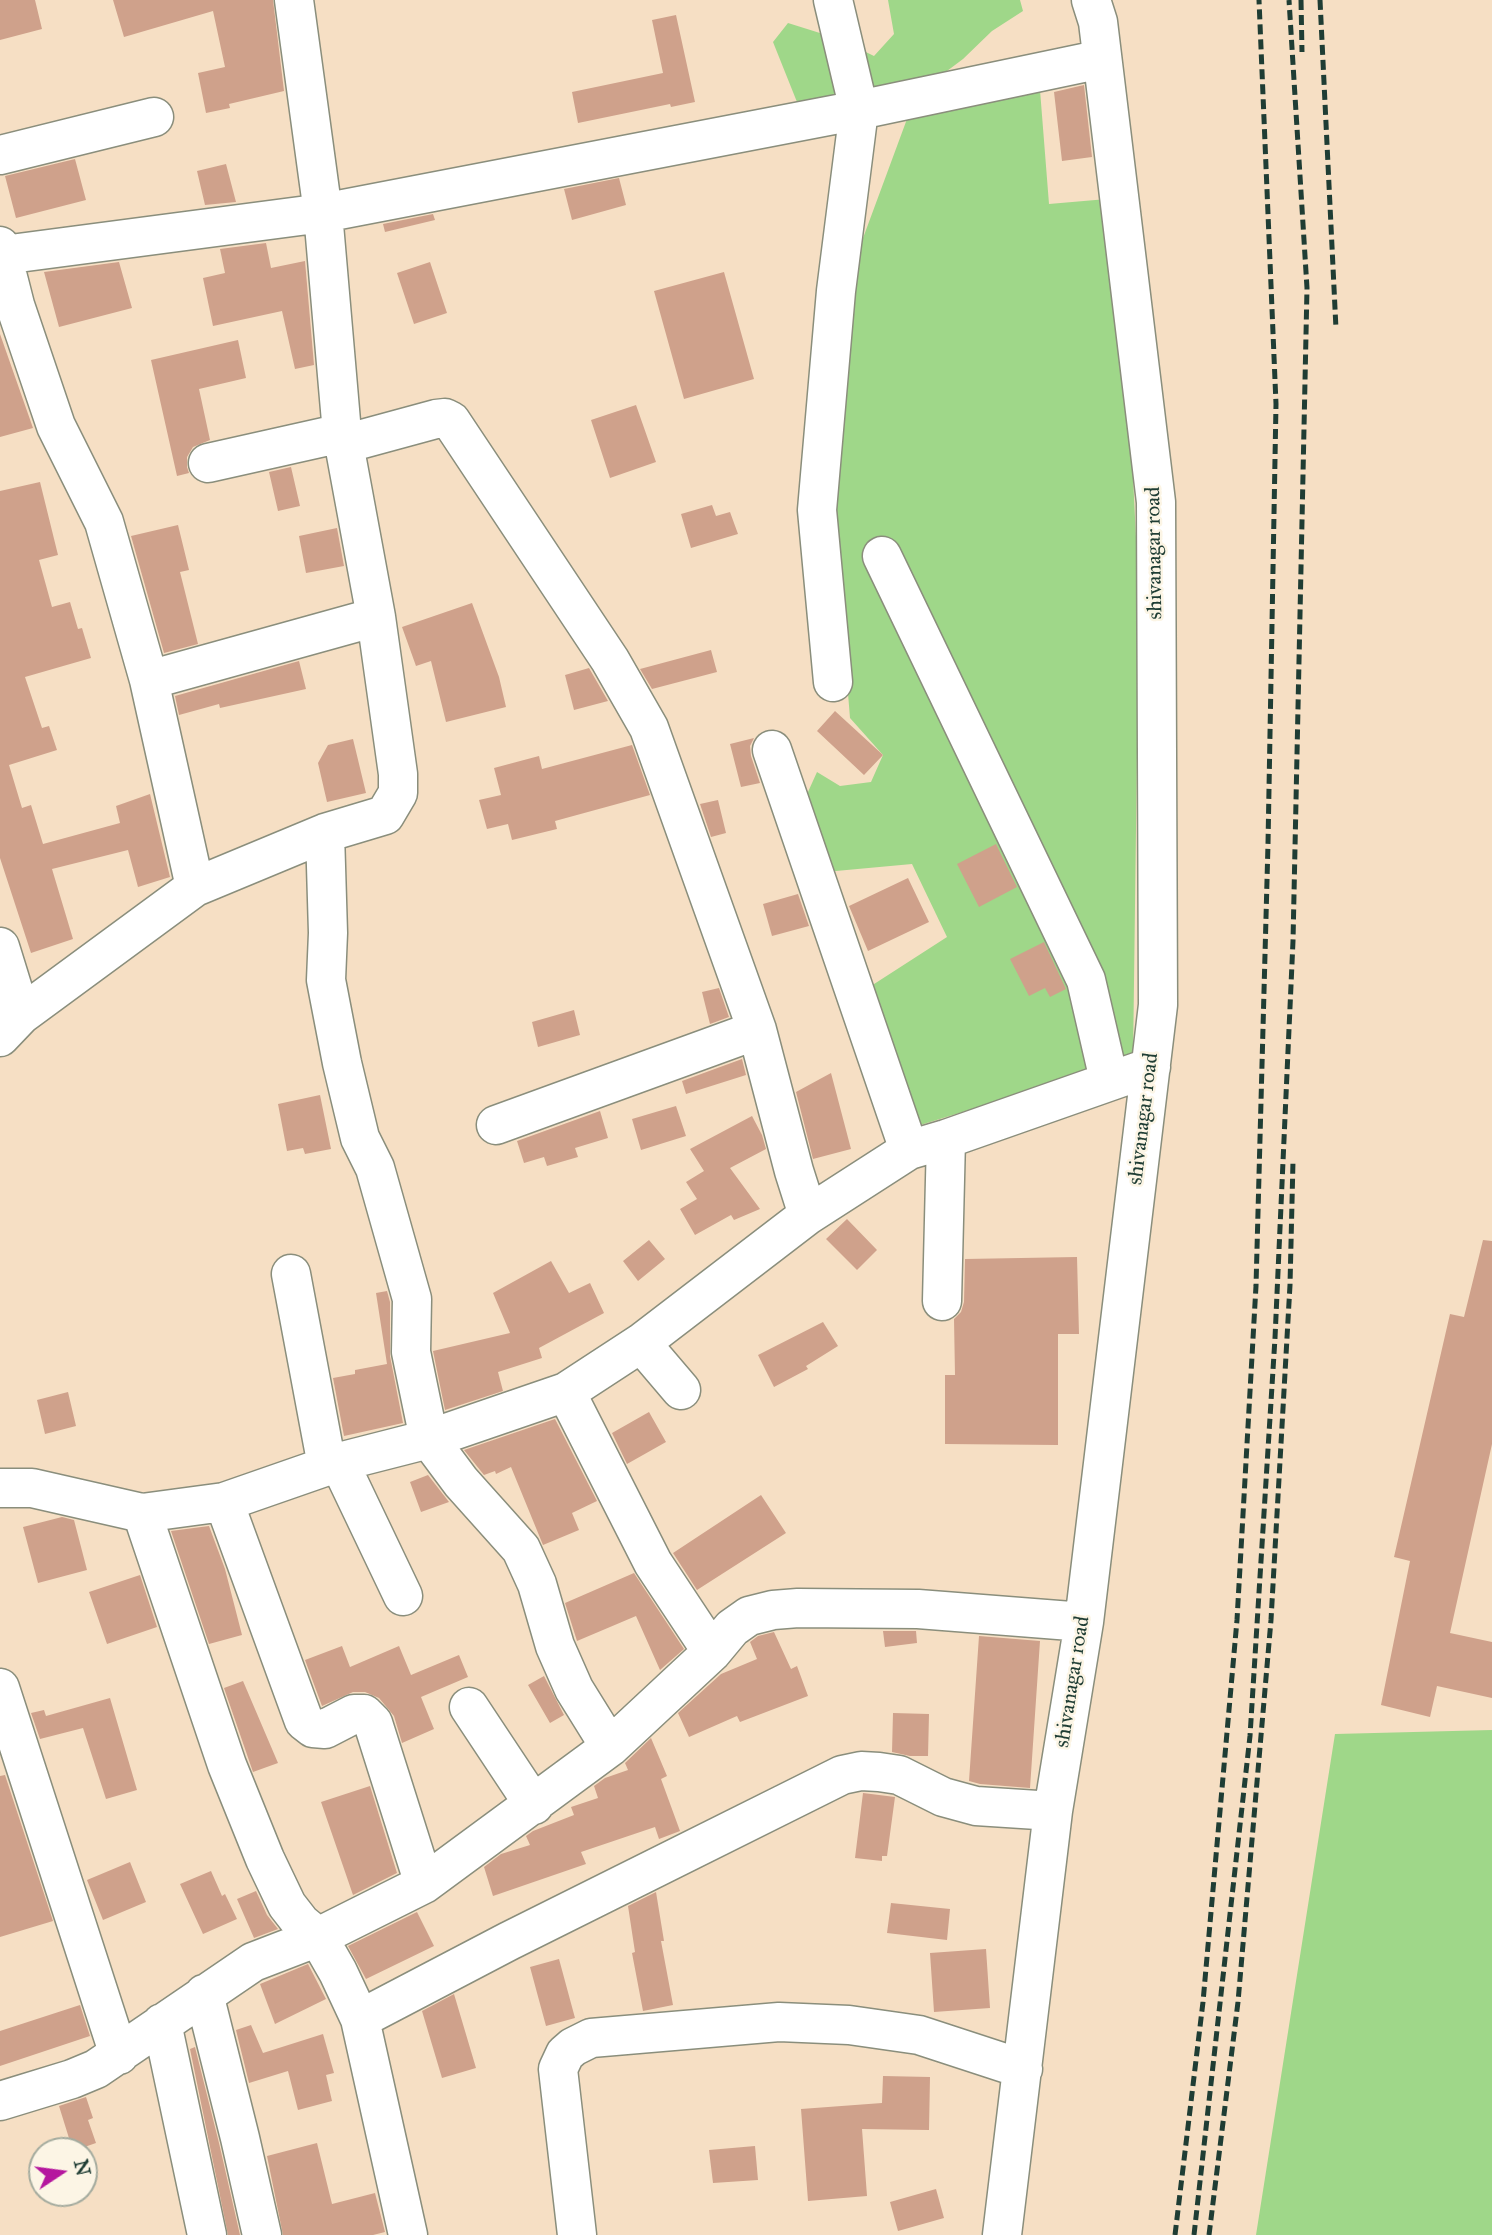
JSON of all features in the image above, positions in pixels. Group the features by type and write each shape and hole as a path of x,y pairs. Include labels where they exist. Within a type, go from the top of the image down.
{"street":[{"path":"0,947 11,1026 195,887 325,833 385,815 398,793 398,774 376,617 343,438 323,213 294,0"},
{"path":"833,0 859,110 836,291 817,510 833,682"},
{"name":"shivanagar road","path":"1002,2235 1053,1811 1084,1622 1158,1005 1156,502 1098,22 1091,0"},
{"path":"195,887 149,680 104,522 56,426 8,307 1,251 323,213 859,110 1102,59"},
{"path":"0,155 154,117"},
{"path":"208,463 436,419 444,418 456,427 610,660 649,728 757,1030 808,1215"},
{"path":"882,556 1086,980 1109,1080"},
{"path":"149,680 376,617"},
{"path":"772,750 909,1150"},
{"path":"325,833 328,933 326,980 360,1138 375,1168 412,1299 411,1352 429,1439 461,1482 521,1549 537,1584 555,1646 574,1689 610,1747"},
{"path":"496,1125 757,1030"},
{"path":"0,1488 32,1488 142,1513 224,1502 333,1464 429,1439 566,1392 641,1343 808,1215 909,1150 1151,1067"},
{"path":"943,1301 946,1139"},
{"path":"291,1274 333,1464 403,1596"},
{"path":"641,1343 681,1390"},
{"path":"566,1392 653,1563 712,1652"},
{"path":"224,1502 304,1721 313,1728 325,1728 354,1714 364,1714 373,1723 424,1884"},
{"path":"142,1513 227,1765 265,1859 287,1905 301,1923 318,1937 360,2019 408,2235"},
{"path":"0,2101 96,2069 253,1962 318,1937 424,1884 610,1747 712,1652 732,1628 749,1616 773,1610 918,1609 1084,1622"},
{"path":"0,1688 120,2055"},
{"path":"469,1707 534,1805"},
{"path":"360,2019 842,1775 861,1772 899,1775 943,1797 976,1806 1053,1811"},
{"path":"204,1994 262,2235"},
{"path":"577,2235 558,2069 565,2054 591,2038 779,2022 849,2025 919,2035 1023,2069"},
{"path":"162,2024 207,2235"}],"green space":[{"path":"888,0 1020,0 1023,11 992,31 943,74 799,107 773,42 788,23 839,39 874,56 894,34"},
{"path":"1040,90 1049,204 1107,199 1128,376 1139,598 1133,1059 914,1127 871,986 947,937 912,864 825,872 803,803 817,772 840,786 871,782 883,755 850,718 830,472 849,276 907,119"},
{"path":"1492,1730 1492,2235 1256,2235 1335,1734"}],"building":[{"path":"0,0 35,0 42,29 0,40"},
{"path":"113,0 273,0 284,91 229,104 230,108 206,113 198,73 225,67 213,11 124,37"},
{"path":"676,15 695,102 671,107 670,104 578,123 572,92 663,73 652,20"},
{"path":"1084,85 1092,157 1062,161 1054,92"},
{"path":"75,159 86,200 16,218 5,176"},
{"path":"226,164 236,202 205,205 197,171"},
{"path":"619,178 626,205 572,220 564,189"},
{"path":"433,214 435,220 385,232 383,224"},
{"path":"266,243 271,268 305,261 314,365 295,369 282,311 213,326 203,278 225,273 220,249"},
{"path":"119,262 132,308 59,327 44,272"},
{"path":"430,262 447,313 414,324 397,273"},
{"path":"724,272 754,379 684,399 654,291"},
{"path":"0,334 33,428 0,437"},
{"path":"238,340 246,378 199,389 210,440 193,447 187,457 189,473 177,476 151,360"},
{"path":"636,405 656,462 610,478 591,420"},
{"path":"291,467 300,506 278,511 269,472"},
{"path":"40,482 58,555 39,560 52,607 70,602 78,629 82,628 91,658 25,677 42,728 49,726 57,750 9,765 22,808 31,805 43,844 120,823 116,806 150,794 170,877 138,887 128,850 52,869 73,939 31,953 0,858 0,491"},
{"path":"712,505 716,516 730,512 738,534 691,548 681,514"},
{"path":"178,525 189,570 180,572 198,644 164,653 131,536"},
{"path":"337,528 344,566 306,573 299,536"},
{"path":"472,603 499,677 506,707 446,722 431,661 416,666 402,627"},
{"path":"711,650 717,672 652,689 640,669"},
{"path":"299,661 306,689 220,708 219,704 179,715 175,696"},
{"path":"589,668 608,701 574,710 565,675"},
{"path":"835,711 883,755 864,775 817,731"},
{"path":"754,738 750,746 751,756 760,783 741,787 730,744"},
{"path":"353,739 366,793 327,802 318,763 328,745"},
{"path":"632,745 650,795 555,821 557,829 512,840 508,824 487,829 479,800 501,795 494,768 539,756 542,769"},
{"path":"718,800 726,833 711,837 700,804"},
{"path":"996,844 1017,887 979,907 957,864"},
{"path":"908,878 929,922 868,951 849,906"},
{"path":"798,894 809,926 772,936 763,904"},
{"path":"1044,942 1066,989 1050,997 1045,988 1029,996 1010,959"},
{"path":"719,988 729,1017 710,1024 702,992"},
{"path":"574,1010 580,1035 538,1047 532,1022"},
{"path":"742,1059 746,1075 686,1094 682,1081"},
{"path":"831,1073 851,1149 813,1159 796,1092"},
{"path":"320,1095 331,1149 305,1154 303,1148 287,1151 278,1104"},
{"path":"676,1106 686,1136 641,1150 632,1119"},
{"path":"600,1111 608,1138 575,1148 578,1157 547,1166 544,1157 524,1163 517,1141"},
{"path":"752,1116 766,1149 730,1168 760,1209 734,1220 731,1215 695,1235 680,1209 697,1199 686,1182 704,1171 690,1149"},
{"path":"847,1219 877,1250 857,1270 826,1239"},
{"path":"649,1240 665,1259 638,1281 623,1261"},
{"path":"1483,1240 1492,1241 1492,1444 1450,1633 1492,1642 1492,1698 1437,1686 1430,1717 1381,1705 1410,1561 1394,1557 1450,1314 1464,1317"},
{"path":"1077,1257 1079,1334 1058,1334 1058,1445 945,1444 945,1375 955,1375 954,1319 961,1312 964,1302 965,1259"},
{"path":"551,1261 569,1293 590,1283 604,1313 539,1348 542,1358 498,1372 503,1391 445,1410 433,1351 510,1333 493,1293"},
{"path":"387,1291 390,1302 390,1356 403,1423 344,1436 333,1378 355,1374 355,1370 387,1364 376,1293"},
{"path":"823,1322 838,1346 806,1366 808,1369 774,1387 758,1355"},
{"path":"68,1392 76,1426 45,1434 37,1400"},
{"path":"649,1412 666,1442 627,1464 612,1433"},
{"path":"555,1419 597,1501 572,1513 579,1530 543,1545 511,1467 496,1474 495,1471 484,1475 464,1450"},
{"path":"428,1475 449,1502 421,1512 410,1482"},
{"path":"761,1495 786,1533 697,1590 673,1553"},
{"path":"62,1517 74,1520 87,1570 38,1583 23,1527"},
{"path":"209,1526 225,1569 242,1635 209,1644 171,1531"},
{"path":"634,1573 684,1649 660,1670 636,1616 577,1641 565,1603"},
{"path":"140,1575 157,1627 107,1644 89,1592"},
{"path":"883,1631 916,1631 917,1643 885,1647"},
{"path":"774,1632 791,1669 797,1666 808,1696 740,1722 737,1716 689,1737 678,1713 721,1674 757,1659 750,1642 758,1636"},
{"path":"979,1636 1040,1641 1030,1788 969,1781"},
{"path":"342,1646 350,1667 399,1646 411,1675 459,1655 468,1677 421,1697 434,1729 402,1743 394,1716 379,1698 365,1692 353,1692 322,1706 305,1660"},
{"path":"544,1676 564,1715 550,1723 528,1685"},
{"path":"243,1681 278,1763 253,1772 224,1688"},
{"path":"110,1698 137,1790 106,1799 83,1728 40,1739 31,1713 44,1710 46,1716"},
{"path":"893,1713 929,1714 928,1756 892,1752"},
{"path":"651,1738 667,1776 661,1779 680,1831 659,1839 655,1827 581,1852 586,1864 493,1896 484,1867 501,1854 530,1845 526,1836 533,1831 574,1815 571,1807 598,1798 594,1786 605,1778 628,1770 625,1763"},
{"path":"5,1775 53,1921 0,1937 0,1776"},
{"path":"370,1786 397,1873 353,1895 321,1802"},
{"path":"863,1793 895,1797 887,1856 882,1856 882,1861 855,1858"},
{"path":"130,1862 146,1902 103,1920 87,1880"},
{"path":"211,1871 222,1896 225,1894 237,1919 203,1934 180,1884"},
{"path":"256,1891 267,1915 278,1929 254,1938 237,1899"},
{"path":"656,1892 664,1941 661,1941 673,2005 643,2011 632,1953 635,1952 628,1906"},
{"path":"891,1903 950,1909 947,1940 887,1933"},
{"path":"417,1912 434,1946 366,1979 348,1946"},
{"path":"986,1949 990,2008 934,2012 930,1953"},
{"path":"559,1959 575,2018 546,2026 530,1967"},
{"path":"308,1964 326,1999 275,2024 260,1984"},
{"path":"454,1994 476,2068 442,2078 422,2011"},
{"path":"80,2005 90,2036 0,2066 0,2031"},
{"path":"251,2025 263,2053 323,2034 334,2073 326,2075 332,2101 298,2110 288,2071 249,2083 236,2030"},
{"path":"195,2047 240,2235 228,2235 190,2049"},
{"path":"883,2076 930,2077 929,2130 862,2129 867,2196 808,2201 801,2109 882,2103"},
{"path":"86,2097 93,2118 88,2120 94,2137 69,2137 59,2106"},
{"path":"317,2143 332,2204 375,2193 385,2232 373,2235 283,2235 267,2156"},
{"path":"755,2146 758,2180 713,2183 709,2150"},
{"path":"936,2189 944,2218 898,2231 890,2202"}],"railway":[{"path":"1175,2235 1203,2002 1237,1620 1256,1286 1276,404 1259,0"},
{"path":"1194,2235 1250,1736 1275,1338 1293,941 1307,288 1289,0"},
{"path":"1301,0 1302,52"},
{"path":"1320,0 1336,329"},
{"path":"1209,2235 1238,2002 1271,1620 1290,1285 1293,1161"}]}
